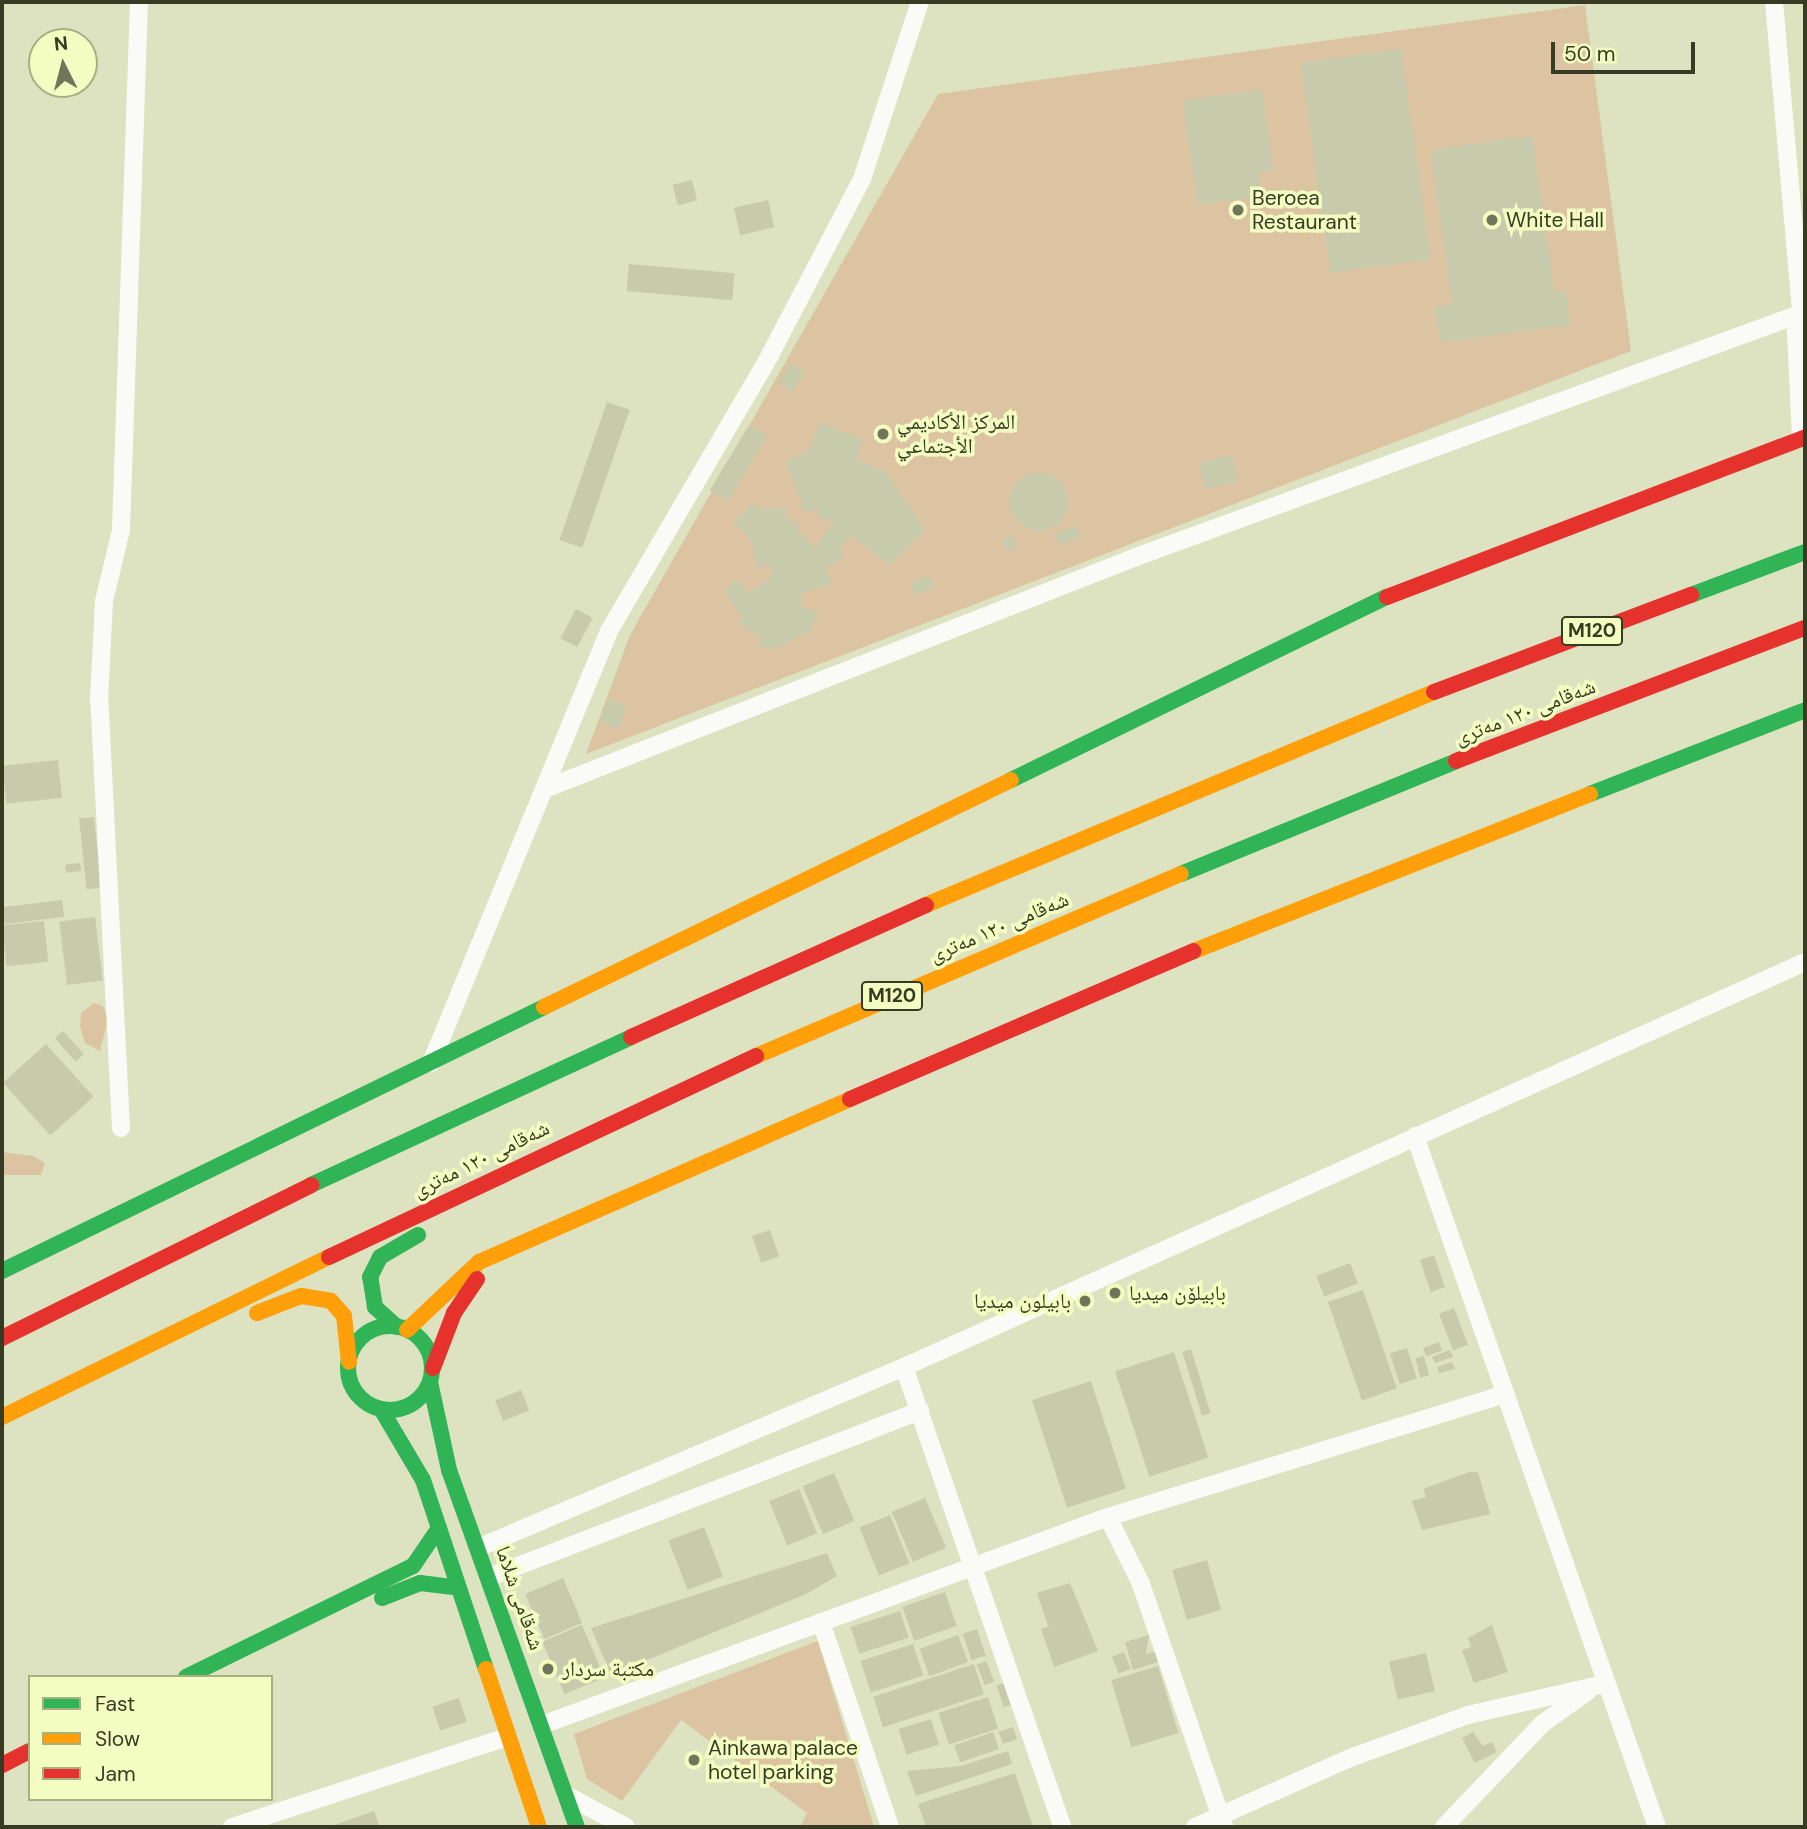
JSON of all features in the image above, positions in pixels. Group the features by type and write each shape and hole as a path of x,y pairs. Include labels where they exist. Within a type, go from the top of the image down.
{"main road":[{"path":"2,1271 1399,591 1803,437"},
{"name":"M120","path":"2,1338 348,1166 869,929 1439,691 1805,552"},
{"name":"شەقامی ١٢٠ مەتری","path":"2,1417 504,1172 1125,897 1462,758 1805,628"},
{"path":"349,1362 362,1338 402,1328 479,1262 1273,917 1805,710"},
{"name":"شەقامی شلاما","path":"504,1172 445,1222 376,1263 372,1300 402,1328 426,1345 449,1470 492,1576 577,1827"},
{"path":"381,1409 405,1408 432,1375 454,1313 481,1275 576,1220"},
{"path":"132,1352 216,1332 290,1298 312,1296 331,1301 344,1316 349,1362 359,1397 381,1409 415,1462 539,1827"},
{"path":"190,1675 413,1566 439,1528"},
{"path":"282,1631 420,1583 458,1588"},
{"path":"2,1765 28,1752"}],"street":[{"path":"121,1128 99,700 104,601 121,530 139,2"},
{"path":"431,1063 461,978 547,788 609,631 770,355 862,178 920,2"},
{"path":"1774,2 1803,313 1796,332 1803,437"},
{"path":"547,788 1148,552 1803,313"},
{"path":"480,1547 904,1367 1805,962"},
{"path":"1415,1136 1603,1684 1655,1826"},
{"path":"904,1367 1062,1827"},
{"path":"542,1725 1108,1517 1505,1394"},
{"path":"492,1576 920,1411"},
{"path":"1108,1517 1141,1584 1222,1822"},
{"path":"821,1622 890,1827"},
{"path":"1195,1827 1222,1822 1468,1715 1603,1684"},
{"path":"1444,1827 1542,1724 1603,1684"},
{"path":"232,1827 508,1737"},
{"path":"566,1795 626,1827"}],"shaded area":[{"path":"1585,5 1631,351 586,754 630,635 938,94"},
{"path":"94,1003 103,1006 108,1019 100,1051 85,1043 80,1026 81,1013"},
{"path":"2,1152 33,1156 45,1163 41,1175 2,1175"},
{"path":"818,1641 874,1827 800,1827 807,1813 681,1720 622,1801 587,1779 574,1734"}],"building":[{"path":"1401,49 1431,259 1330,273 1301,63"},
{"path":"1262,90 1273,171 1258,173 1262,197 1198,205 1183,100"},
{"name":"White Hall","path":"1532,136 1554,291 1565,290 1570,325 1440,342 1435,306 1452,304 1431,150"},
{"path":"692,180 697,200 678,205 673,185"},
{"path":"768,200 774,227 740,235 734,208"},
{"path":"629,264 735,273 732,300 627,291"},
{"path":"790,363 805,372 793,391 778,383"},
{"path":"607,402 630,410 582,548 559,540"},
{"path":"820,423 862,439 856,460 885,471 925,530 889,565 851,535 841,547 843,559 826,565 831,585 802,593 801,606 819,613 808,633 774,648 758,647 760,637 737,623 743,618 724,592 737,579 750,593 775,574 766,563 758,570 749,536 733,523 754,502 758,509 787,508 784,516 800,525 796,530 815,548 833,522 832,517 823,522 816,508 805,513 786,461 808,451"},
{"path":"749,425 767,436 728,501 710,490"},
{"path":"1232,455 1238,481 1205,489 1199,463"},
{"path":"1033,473 1045,473 1060,481 1068,496 1068,508 1060,523 1045,531 1033,531 1018,523 1010,508 1010,496 1018,481"},
{"path":"1077,526 1081,538 1059,545 1055,533"},
{"path":"1012,535 1018,545 1008,551 1002,541"},
{"path":"930,576 934,588 914,595 910,582"},
{"path":"576,609 593,618 577,647 561,638"},
{"path":"609,699 627,707 618,729 599,721"},
{"path":"58,760 62,798 6,804 2,766"},
{"path":"94,817 101,888 87,889 79,819"},
{"path":"80,863 81,871 66,873 65,865"},
{"path":"62,900 64,917 5,924 2,907"},
{"path":"95,917 103,981 67,985 59,921"},
{"path":"44,921 48,962 7,966 2,925"},
{"path":"63,1031 84,1054 76,1061 55,1038"},
{"path":"46,1044 94,1097 50,1136 3,1083"},
{"path":"770,1230 779,1256 761,1263 752,1236"},
{"path":"1434,1255 1445,1287 1431,1292 1420,1260"},
{"path":"1350,1263 1358,1284 1324,1296 1316,1276"},
{"path":"1363,1290 1397,1388 1362,1400 1328,1302"},
{"path":"1454,1308 1468,1344 1453,1350 1439,1314"},
{"path":"1439,1342 1442,1350 1426,1356 1423,1348"},
{"path":"1407,1348 1417,1378 1400,1384 1390,1354"},
{"path":"1191,1349 1211,1413 1202,1416 1182,1352"},
{"path":"1450,1350 1453,1357 1435,1363 1432,1357"},
{"path":"1174,1352 1208,1458 1149,1477 1115,1371"},
{"path":"1424,1356 1429,1375 1420,1378 1415,1358"},
{"path":"1452,1362 1455,1369 1439,1373 1437,1367"},
{"path":"1091,1381 1126,1488 1067,1508 1032,1400"},
{"path":"521,1390 529,1410 503,1421 495,1400"},
{"path":"1469,1472 1478,1472 1490,1514 1422,1530 1412,1501 1426,1497 1423,1489"},
{"path":"834,1473 854,1521 823,1534 803,1486"},
{"path":"799,1489 817,1534 787,1545 769,1501"},
{"path":"925,1498 946,1548 913,1562 892,1512"},
{"path":"890,1515 909,1563 879,1576 859,1527"},
{"path":"704,1527 723,1576 688,1590 669,1541"},
{"path":"827,1553 837,1576 806,1594 611,1675 591,1628"},
{"path":"1207,1560 1221,1610 1187,1620 1172,1570"},
{"path":"563,1578 582,1623 544,1639 525,1594"},
{"path":"1070,1583 1098,1651 1054,1667 1041,1629 1055,1624 1048,1626 1037,1593"},
{"path":"945,1592 957,1626 914,1641 902,1607"},
{"path":"900,1611 909,1638 859,1654 851,1627"},
{"path":"582,1625 604,1677 565,1694 542,1642"},
{"path":"1492,1625 1508,1672 1474,1683 1462,1650 1471,1647 1468,1638"},
{"path":"977,1629 986,1656 971,1660 963,1634"},
{"path":"958,1635 968,1662 929,1676 919,1649"},
{"path":"1149,1635 1146,1654 1155,1652 1158,1662 1133,1670 1125,1642"},
{"path":"913,1644 923,1675 871,1692 861,1661"},
{"path":"1124,1652 1131,1669 1119,1674 1112,1657"},
{"path":"1426,1653 1435,1691 1398,1700 1389,1662"},
{"path":"986,1661 994,1681 985,1685 977,1665"},
{"path":"974,1664 984,1694 883,1727 873,1697"},
{"path":"1158,1666 1178,1733 1132,1747 1111,1680"},
{"path":"1010,1681 1017,1703 1004,1707 997,1685"},
{"path":"988,1697 998,1728 949,1744 939,1713"},
{"path":"459,1698 467,1722 440,1730 432,1707"},
{"path":"931,1719 939,1745 906,1755 898,1729"},
{"path":"1013,1727 1017,1739 1003,1744 999,1732"},
{"path":"993,1732 999,1749 960,1762 954,1745"},
{"path":"1473,1732 1483,1746 1492,1742 1497,1752 1475,1763 1462,1738"},
{"path":"1008,1751 1012,1764 916,1796 907,1771 961,1766"},
{"path":"1015,1773 1033,1827 926,1827 918,1804"},
{"path":"374,1811 380,1827 329,1827"}],"traffic: fast":[{"path":"1691,595 1805,552"},
{"path":"1011,780 1387,597"},
{"path":"1590,794 1805,710"},
{"path":"1181,874 1456,761"},
{"path":"2,1271 544,1007"},
{"path":"311,1185 631,1037"},
{"path":"397,1327 375,1307 370,1277 380,1257 418,1235"},
{"path":"390,1326 406,1329 420,1338 429,1352 432,1368 429,1384 420,1398 406,1407 390,1410 374,1407 360,1398 351,1384 348,1368 351,1352 360,1338 374,1329 390,1326"},
{"path":"430,1382 449,1470 577,1827"},
{"path":"381,1409 423,1480 486,1669"},
{"path":"190,1675 413,1566 439,1528"},
{"path":"382,1598 420,1583 458,1588"}],"traffic: slow":[{"path":"926,905 1434,692"},
{"path":"544,1007 1011,780"},
{"path":"1194,951 1590,794"},
{"path":"756,1056 1181,874"},
{"path":"407,1330 479,1262 850,1099"},
{"path":"2,1417 329,1257"},
{"path":"257,1313 301,1296 331,1301 344,1316 349,1362"},
{"path":"486,1669 539,1827"}],"traffic: jam":[{"path":"1387,597 1805,437"},
{"path":"1434,692 1691,595"},
{"path":"1456,761 1805,628"},
{"path":"631,1037 926,905"},
{"path":"850,1099 1194,951"},
{"path":"329,1257 756,1056"},
{"path":"2,1338 311,1185"},
{"path":"433,1368 454,1313 477,1279"},
{"path":"2,1765 28,1752"}],"place":[{"name":"Beroea Restaurant","path":"1238,210"},
{"name":"White Hall","path":"1492,220"},
{"name":"المركز الأكاديمي الأجتماعي","path":"883,434"},
{"name":"بابیلۆن میدیا","path":"1115,1293"},
{"name":"بابيلون ميديا","path":"1085,1301"},
{"name":"مكتبة سردار","path":"548,1669"},
{"name":"Ainkawa palace hotel parking","path":"694,1760"}]}
